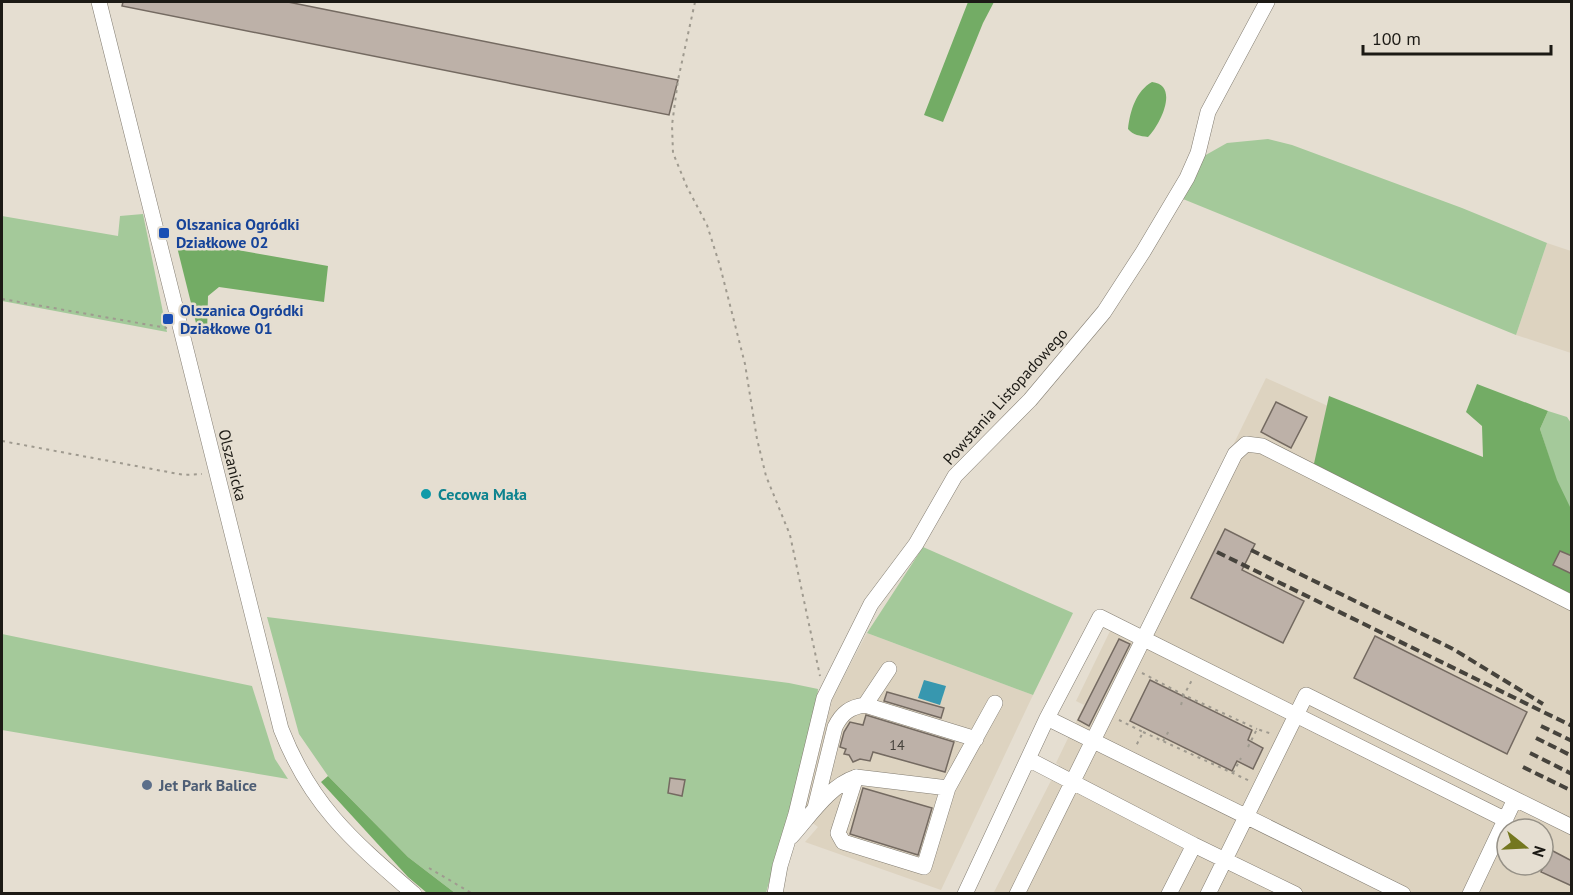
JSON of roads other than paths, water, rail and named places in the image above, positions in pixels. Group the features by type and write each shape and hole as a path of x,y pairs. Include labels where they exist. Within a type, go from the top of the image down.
{"street":[{"name":"Olszanicka","path":"99,2 281,729 296,765 311,790 337,823 370,856 414,894"},
{"name":"Powstania Listopadowego","path":"775,894 780,866 789,839 824,698 871,604 916,544 955,476 1030,400 1104,312 1143,252 1186,178 1198,153 1208,112 1267,2"},
{"path":"1017,894 1235,454 1246,444 1262,446 1572,603"},
{"path":"965,894 1047,718 1100,617 1500,817"},
{"path":"866,705 889,669"},
{"path":"1208,894 1306,695 1572,827"},
{"path":"856,777 838,833 843,842 924,867 948,788 995,704"},
{"path":"814,812 835,727 840,718 855,706 866,705 976,739"},
{"path":"1047,718 1403,894"},
{"path":"1028,759 1194,845 1295,894"},
{"path":"789,839 839,785 856,777 948,788"},
{"path":"1507,817 1515,799"},
{"path":"1470,894 1495,843"},
{"path":"1170,894 1194,845"}],"water":[{"path":"924,680 946,686 940,705 918,698"}],"railway":[{"path":"1251,550 1453,649 1543,704"},
{"path":"1217,552 1572,726"},
{"path":"1541,726 1572,741"},
{"path":"1536,738 1572,756"},
{"path":"1530,753 1572,774"},
{"path":"1523,767 1572,791"}],"place":[{"name":"Olszanica Ogródki Działkowe 02","path":"164,233"},
{"name":"Olszanica Ogródki Działkowe 01","path":"168,319"},
{"name":"Cecowa Mała","path":"426,494"},
{"name":"Jet Park Balice","path":"147,785"}]}
